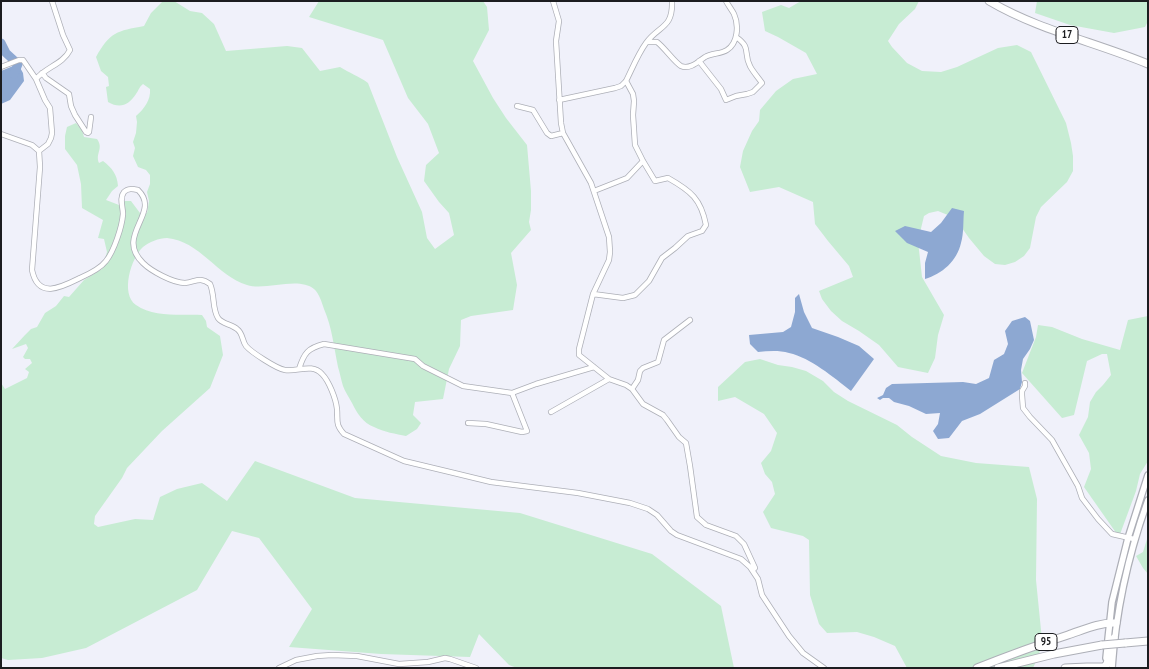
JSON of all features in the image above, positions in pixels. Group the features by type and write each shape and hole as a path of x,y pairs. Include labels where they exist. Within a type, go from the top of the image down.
{"main road":[{"name":"17","path":"989,1 1008,12 1148,64"},
{"name":"95","path":"977,668 1019,651 1093,626 1113,623"},
{"path":"1066,668 1104,668 1107,664 1114,638"},
{"name":"95","path":"998,668 1012,663 1102,645 1148,641"}],"street":[{"path":"36,79 70,53 62,35 52,1"},
{"path":"553,1 559,21 556,42 563,133 594,191 609,237 609,260 593,294 579,355 609,379 632,389 643,404 663,415 686,444 697,517 706,525 736,536 744,544 755,568 753,570"},
{"path":"559,100 621,86 626,81 647,42 668,21 672,12 672,1"},
{"path":"647,42 657,42 680,66 686,67 708,55 728,49 736,37 736,23 726,1"},
{"path":"699,61 721,89 726,100 753,92 762,83 747,60 748,54 745,45 736,37"},
{"path":"1,67 23,60 36,79 50,108 52,133 48,144 39,151"},
{"path":"42,73 69,94 75,115 88,133 91,117"},
{"path":"593,294 622,298 635,295 650,281 662,258 688,236 702,231 706,225 704,211 695,197 682,186 668,178 655,181 643,162 635,145 634,101 633,94 626,81"},
{"path":"517,106 533,110 547,133 551,136 563,133"},
{"path":"1,134 32,145 39,151 40,167 32,270 36,283 45,288 55,289 85,276 105,263 121,224 123,214 121,198 124,192 129,189 138,190 144,198 146,208 134,238 134,251 139,259 149,269 175,281 184,283 202,280 210,284 214,294 217,317 222,322 236,328 247,346 275,366 286,370 316,369 320,372 327,380 337,408 336,422 344,434 404,461 491,482 578,492 630,503 648,509 657,515 677,535 741,559 750,566 758,579 762,595 789,636 803,653 824,668"},
{"path":"594,191 627,178 643,162"},
{"path":"632,389 638,380 640,371 658,362 664,340 690,320"},
{"path":"298,369 308,350 324,344 415,359 423,366 463,386 512,394 536,384 594,367"},
{"path":"551,412 609,379"},
{"path":"1025,383 1022,395 1024,408 1052,440 1078,486 1082,498 1112,534 1131,539"},
{"path":"468,423 486,424 522,432 527,431 512,394"},
{"path":"1112,668 1114,638 1112,602 1148,475"},
{"path":"1131,539 1148,500"},
{"path":"1104,668 1113,623"},
{"path":"279,668 296,660 332,654 356,656 399,664 428,662 445,658 476,668"}],"green space":[{"path":"163,1 174,1 190,11 202,13 214,24 226,51 287,46 302,48 320,71 340,67 368,83 397,157 422,212 427,238 435,249 454,235 449,213 424,181 426,165 439,153 428,124 408,98 383,40 309,17 319,1 483,1 487,7 489,30 473,61 493,98 527,145 531,191 529,222 531,230 511,253 517,285 513,310 471,316 461,320 460,346 449,369 443,399 415,402 413,415 421,423 417,429 406,436 386,432 370,425 356,410 343,386 329,323 320,298 314,289 307,285 299,284 247,285 236,281 199,252 179,241 164,238 145,245 131,267 128,285 131,300 143,309 160,314 202,315 207,327 220,336 223,355 210,388 162,431 127,468 95,516 94,524 98,527 135,519 153,520 160,497 177,489 202,483 227,501 255,461 355,498 520,513 652,554 721,606 734,668 517,668 509,665 479,634 470,657 381,654 289,647 312,609 259,538 232,531 197,590 86,648 42,658 8,660 1,658 1,383 5,389 27,378 29,372 25,369 32,363 30,359 23,357 28,348 26,344 12,349 31,329 37,327 45,313 56,306 64,296 69,297 84,280 102,269 107,252 104,239 98,238 103,220 82,208 81,184 77,165 65,149 67,127 76,123 82,130 84,137 97,139 99,142 99,163 103,161 111,169 118,186 106,200 119,205 125,201 131,201 140,213 147,213 149,201 147,192 150,184 150,175 146,170 138,167 133,156 135,148 133,142 136,133 136,116 146,104 150,89 143,84 133,98 124,105 108,102 106,87 109,86 108,77 101,71 96,57 106,42 115,34 127,29 144,26 151,13"},
{"path":"801,1 919,1 915,9 899,24 888,41 907,63 922,71 941,72 957,67 998,48 1017,45 1031,52 1066,123 1073,156 1073,171 1067,182 1041,207 1036,217 1030,248 1024,256 1015,262 1005,265 995,264 984,256 955,218 938,211 924,216 918,241 922,277 944,315 938,335 935,358 928,373 898,367 879,345 842,321 822,299 819,291 853,277 849,266 815,224 813,202 779,187 750,192 740,167 743,151 759,121 760,110 776,91 793,79 817,74 806,53 765,31 762,12 781,5 789,8"},
{"path":"1037,1 1148,1 1148,21 1145,27 1114,33 1070,25 1035,13"},
{"path":"1148,316 1148,461 1140,474 1136,491 1119,537 1084,487 1091,469 1089,453 1079,435 1088,417 1090,402 1111,375 1107,354 1102,354 1087,361 1074,415 1062,418 1022,373 1036,337 1038,325 1052,327 1082,339 1120,350 1128,320"},
{"path":"760,359 806,371 823,381 834,392 848,401 897,425 941,456 976,463 1029,467 1037,499 1036,580 1042,640 1039,655 1033,668 907,668 895,646 857,632 827,633 819,624 810,595 809,540 803,536 771,528 763,512 775,494 772,482 765,474 761,463 771,451 777,433 764,414 735,397 718,401 718,387 745,362"},
{"path":"1148,536 1148,574 1136,556 1143,552"}],"water":[{"path":"18,64 23,73 24,81 10,100 1,104 1,71"},
{"path":"952,208 964,211 963,235 959,250 948,266 937,274 925,279 925,263 928,252 907,243 895,231 905,226 931,232 941,223"},
{"path":"799,294 804,312 812,328 859,346 874,359 851,391 821,369 797,355 781,351 758,352 750,344 749,335 783,332 791,327 795,312 795,298"},
{"path":"1025,317 1030,321 1034,340 1023,359 1020,389 980,414 962,421 949,438 938,439 933,431 938,424 940,413 926,414 909,406 894,402 889,398 880,400 877,398 883,395 886,388 892,384 963,382 976,384 989,378 994,360 1004,354 1008,344 1005,331 1012,321"}],"waterway":[{"path":"1,43 6,53 18,64 14,74"}]}
